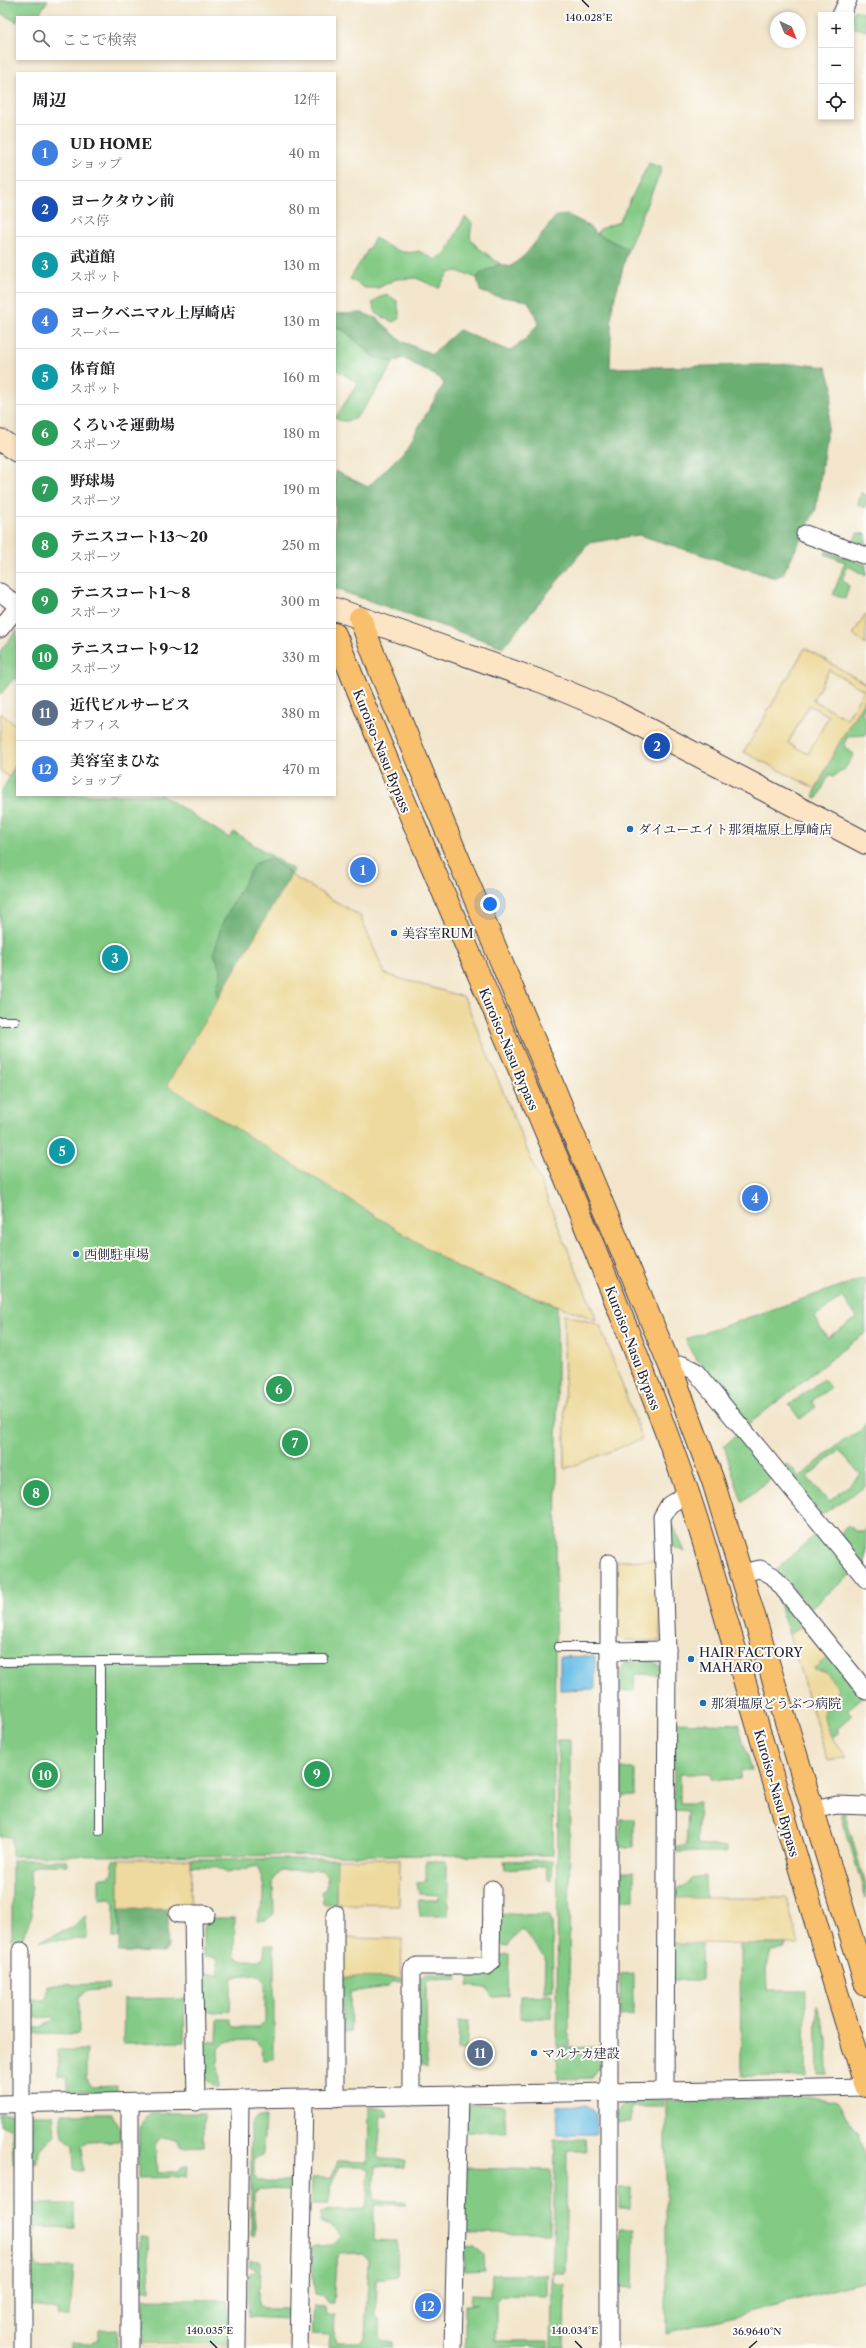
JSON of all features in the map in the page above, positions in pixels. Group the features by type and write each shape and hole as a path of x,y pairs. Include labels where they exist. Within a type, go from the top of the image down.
{"main road":[{"name":"Kuroiso-Nasu Bypass","path":"360,618 382,676 670,1366 713,1481 866,1985"},
{"name":"Kuroiso-Nasu Bypass","path":"336,636 425,854 568,1188 622,1320 688,1493 823,1949 866,2086"}],"street":[{"path":"842,12 848,0"},
{"path":"0,440 16,450"},
{"path":"805,534 866,556"},
{"path":"0,592 16,604"},
{"path":"0,629 16,609"},
{"path":"336,609 543,682 615,712 866,843"},
{"path":"670,1366 683,1365 695,1370 866,1579"},
{"path":"665,2089 667,1650 662,1516 668,1505 688,1493"},
{"path":"609,1563 609,2348"},
{"path":"741,1573 760,1569 773,1576 866,1691"},
{"path":"609,1649 667,1650"},
{"path":"813,1810 837,1805 866,1806"},
{"path":"411,2096 411,1970 418,1966 487,1966 491,1962 492,1889"},
{"path":"192,1914 196,2102"},
{"path":"335,1914 335,2098"},
{"path":"21,1951 23,2348"},
{"path":"0,2104 304,2100 459,2094 866,2086"},
{"path":"453,2348 459,2094"},
{"path":"299,2348 304,2100"},
{"path":"237,2348 240,2101"},
{"path":"130,2103 130,2348"}],"lane":[{"path":"0,1021 15,1021"},
{"path":"558,1647 609,1649"},
{"path":"0,1662 324,1659"},
{"path":"100,1661 100,1831"}],"green space":[{"path":"0,0 48,0 38,16 16,16 16,21 0,13"},
{"path":"855,10 866,14 866,31 854,28"},
{"path":"649,163 662,168 628,249 597,234 600,229 619,222"},
{"path":"568,215 586,224 597,234 628,249 612,308 610,368 799,364 826,367 833,387 816,509 783,574 775,578 639,535 589,543 503,647 336,589 336,471 368,487 405,450 444,384 440,378 403,358 394,362 374,357 344,330 336,328 336,314 362,313 378,319 401,341 432,354 459,330 509,351 525,340 539,323 528,301 497,296 480,291 477,278 481,273 500,264 510,267 525,255 556,216"},
{"path":"465,217 472,223 470,237 476,246 500,264 482,273 477,278 457,271 448,273 439,288 416,278 396,279 378,288 365,288 350,279 375,238 396,250 407,252 419,251 435,260 446,253"},
{"path":"388,295 397,301 400,318 393,322 377,314 372,303 380,297"},
{"path":"336,328 344,330 374,357 394,362 375,392 355,418 348,421 342,421 336,418 358,383 336,370"},
{"path":"861,493 866,495 866,508 858,505"},
{"path":"857,533 866,534 866,544 854,541"},
{"path":"826,551 866,565 866,576 848,566 842,580 849,586 845,599 833,595 845,562 825,554"},
{"path":"16,631 16,679 14,678 0,695 0,651"},
{"path":"866,697 866,705 862,713 866,718 866,735 848,736 844,744 846,749 854,754 844,770 834,776 829,775 817,799 813,796 839,743"},
{"path":"16,765 16,796 164,796 229,838 234,832 294,870 219,998 220,1118 460,1269 557,1306 557,1472 553,1855 12,1856 12,1837 0,1837 0,795"},
{"path":"270,858 288,870 294,889 223,1008 216,992 221,970 214,954 221,926 254,864"},
{"path":"864,1278 866,1333 851,1343 749,1424 691,1352 686,1339","holes":["843,1297 857,1318 827,1338 814,1317"]},
{"path":"823,1379 830,1388 812,1401 816,1407 800,1419 789,1405"},
{"path":"866,1423 866,1486 821,1515 784,1470 786,1464 789,1465 799,1478 837,1445 861,1430","holes":["839,1450 861,1475 829,1502 807,1477"]},
{"path":"739,1433 775,1475 742,1502 724,1446"},
{"path":"800,1507 854,1572 810,1608 777,1569 813,1536 815,1531 797,1509"},
{"path":"669,1520 671,1520 685,1552 669,1545"},
{"path":"848,1525 855,1531 863,1531 866,1527 865,1564 861,1564 839,1536"},
{"path":"774,1589 864,1696 847,1710 852,1716 837,1729 839,1732 832,1738 824,1723 823,1712 838,1689 812,1669 827,1657 801,1625 789,1635"},
{"path":"652,1661 660,1666 661,1675 635,1674 634,1691 621,1691 621,1669 627,1662"},
{"path":"674,1722 738,1724 752,1770 741,1770 740,1779 712,1780 711,1774 680,1774 680,1803 699,1803 697,1844 727,1847 727,1852 675,1852 675,1847 686,1847 688,1811 674,1810"},
{"path":"558,1740 570,1740 569,2046 557,2046"},
{"path":"621,1769 635,1769 635,1796 621,1797"},
{"path":"841,1813 845,1813 866,1888 866,1899"},
{"path":"620,1819 634,1819 634,1847 620,1847"},
{"path":"119,1859 119,1938 113,1938 114,1904 110,1898 99,1899 99,1878 108,1878 112,1873 113,1860"},
{"path":"191,1859 337,1859 336,1904 323,1904 322,1892 327,1887 327,1876 321,1870 281,1870 273,1881 274,1914 266,1920 257,1921 263,1902 264,1891 261,1875 257,1866 227,1873 215,1867 191,1866"},
{"path":"12,1860 67,1860 67,1865 38,1865 30,1870 32,1915 23,1936 12,1942"},
{"path":"553,1860 552,1881 548,1880 547,1866 505,1869 504,1861"},
{"path":"426,1861 446,1861 446,1881 449,1884 448,1916 420,1916 418,1900 438,1900 440,1895 419,1894 417,1882 426,1881"},
{"path":"620,1872 634,1872 634,1900 620,1900"},
{"path":"705,1876 706,1898 673,1898 674,1889 684,1887 692,1878"},
{"path":"119,1909 166,1909 168,1918 168,1947 164,1953 119,1952"},
{"path":"86,1915 87,1939 40,1941 74,1927"},
{"path":"499,1915 549,1915 552,1921 553,1990 544,1992 545,1957 522,1929 508,1947 498,1945"},
{"path":"210,1918 235,1918 234,1954 239,1960 259,1960 264,1956 265,1945 274,1945 274,2059 263,2060 262,2048 255,2040 226,2041 218,2049 219,2088 216,2089 204,2077 205,2042 217,2042 218,2019 231,2019 231,2024 234,2027 259,2027 265,2021 265,1982 258,1975 232,1977 230,2011 213,2012 204,2009 204,1974 219,1974 217,1957 203,1956 203,1927"},
{"path":"672,1943 702,1943 701,1980 672,1980"},
{"path":"740,1943 786,1944 785,1948 771,1951 766,1969 767,1990 806,1990 805,2077 741,2076"},
{"path":"509,1954 508,1996 493,1997 486,1988 468,1986 470,1975 492,1974 497,1956"},
{"path":"426,1974 457,1974 457,1979 430,1980 426,1983 427,2068 417,2063 417,1980"},
{"path":"633,1974 633,2015 620,2016 620,1975"},
{"path":"342,1977 401,1978 401,1982 392,1982 388,1987 350,1992 351,2032 342,2033"},
{"path":"109,1984 109,1989 86,1991 79,1997 79,2034 29,2033 29,2029 41,2027 55,2020 53,2017 29,2018 30,1999 46,2000 47,1985"},
{"path":"552,1995 552,2018 520,2018 520,1996"},
{"path":"185,1998 184,2042 123,2043 124,1999"},
{"path":"816,2005 827,2039 828,2074 818,2074"},
{"path":"459,2021 468,2022 466,2050 458,2050"},
{"path":"600,2047 600,2068 592,2078 558,2079 557,2048"},
{"path":"58,2050 86,2050 86,2079 91,2087 117,2086 117,2092 68,2092 66,2077 59,2076"},
{"path":"819,2098 837,2102 858,2133 866,2162 866,2281 666,2334 666,2100"},
{"path":"627,2100 664,2100 663,2107 631,2107 631,2122 617,2122 618,2110"},
{"path":"471,2104 504,2105 506,2132 466,2132 466,2108"},
{"path":"369,2107 384,2109 389,2116 381,2117 378,2154 382,2159 405,2160 404,2167 375,2166 373,2200 405,2201 406,2204 374,2205 374,2240 398,2241 397,2276 377,2279 376,2316 379,2319 379,2337 383,2341 392,2343 392,2348 328,2348 329,2335 312,2334 314,2307 325,2308 326,2316 335,2315 334,2339 337,2343 359,2343 365,2338 369,2260 363,2253 339,2254 336,2264 333,2304 328,2304 324,2296 315,2294 310,2249 315,2246 331,2245 340,2236 333,2227 320,2222 320,2213 330,2210 364,2209 367,2202 369,2170 362,2166 340,2166 333,2180 328,2205 311,2205 312,2178 331,2178 338,2161 368,2162"},
{"path":"150,2113 204,2113 204,2146 181,2147 177,2139 161,2137 155,2145 157,2172 178,2172 183,2166 188,2166 187,2177 138,2178 139,2126"},
{"path":"0,2114 17,2114 17,2164 13,2164 11,2128 0,2126"},
{"path":"31,2114 53,2114 55,2135 38,2150 37,2163 31,2165"},
{"path":"61,2114 112,2114 120,2128 120,2141 87,2142 82,2146 83,2170 74,2170 73,2145 66,2139 62,2132"},
{"path":"257,2117 265,2117 263,2154 254,2159 254,2176 258,2181 292,2181 291,2190 260,2189 254,2192 254,2236 251,2236 251,2123"},
{"path":"555,2139 585,2139 586,2151 567,2151 565,2273 553,2273 553,2283 565,2284 564,2348 551,2348"},
{"path":"466,2168 551,2170 550,2233 465,2233"},
{"path":"619,2188 631,2188 631,2208 619,2208"},
{"path":"30,2204 75,2204 75,2228 40,2227 34,2232 34,2262 37,2268 74,2267 70,2316 58,2316 57,2309 30,2306"},
{"path":"620,2229 634,2229 633,2288 619,2287"},
{"path":"140,2236 148,2237 150,2290 139,2290"},
{"path":"475,2246 484,2256 485,2270 464,2271 464,2247"},
{"path":"250,2260 260,2261 259,2304 263,2309 290,2309 290,2319 248,2317 249,2274 256,2271 256,2268 249,2266"},
{"path":"547,2274 547,2296 503,2295 496,2302 496,2341 548,2341 548,2348 533,2348 530,2346 465,2348 465,2305 478,2305 471,2304 472,2294 491,2295 492,2275"},
{"path":"143,2299 228,2300 227,2344 143,2343"},
{"path":"117,2329 117,2348 70,2348 70,2343 90,2344 98,2339 98,2330"}],"sand":[{"path":"866,614 866,645 853,635"},
{"path":"805,648 866,684 866,697 839,743 816,789 744,752","holes":["829,670 864,690 847,719 813,700","809,705 829,716 808,754 788,743"]},
{"path":"0,713 16,725 16,765 9,777 0,771"},
{"path":"291,875 360,916 385,974 464,997 597,1320 460,1269 167,1085"},
{"path":"564,1314 600,1325 642,1439 565,1469"},
{"path":"658,1560 661,1641 623,1640 616,1634 617,1561"},
{"path":"801,1626 828,1657 813,1669 827,1673 838,1689 823,1712 828,1731 847,1757 828,1761 789,1635"},
{"path":"119,1859 191,1859 190,1909 119,1909"},
{"path":"337,1859 400,1859 399,1905 336,1904"},
{"path":"673,1898 786,1898 799,1944 672,1943"},
{"path":"343,1938 402,1939 401,1978 342,1977"},
{"path":"143,2343 227,2344 227,2348 143,2348"}],"water":[{"path":"595,1656 595,1689 560,1690 560,1657"},
{"path":"586,2105 596,2114 596,2134 558,2134 557,2106"}],"place":[{"name":"ヨークタウン前","path":"657,746"},
{"name":"ダイユーエイト那須塩原上厚崎店","path":"630,829"},
{"name":"UD HOME","path":"363,870"},
{"name":"美容室RUM","path":"394,933"},
{"name":"武道館","path":"115,958"},
{"name":"体育館","path":"62,1151"},
{"name":"ヨークベニマル上厚崎店","path":"755,1198"},
{"name":"西側駐車場","path":"76,1254"},
{"name":"くろいそ運動場","path":"279,1389"},
{"name":"野球場","path":"295,1443"},
{"name":"テニスコート13～20","path":"36,1493"},
{"name":"HAIR FACTORY MAHARO","path":"691,1659"},
{"name":"那須塩原どうぶつ病院","path":"703,1703"},
{"name":"テニスコート1～8","path":"317,1774"},
{"name":"テニスコート9～12","path":"45,1775"},
{"name":"近代ビルサービス","path":"480,2053"},
{"name":"マルナカ建設","path":"534,2053"},
{"name":"美容室まひな","path":"428,2306"}]}
